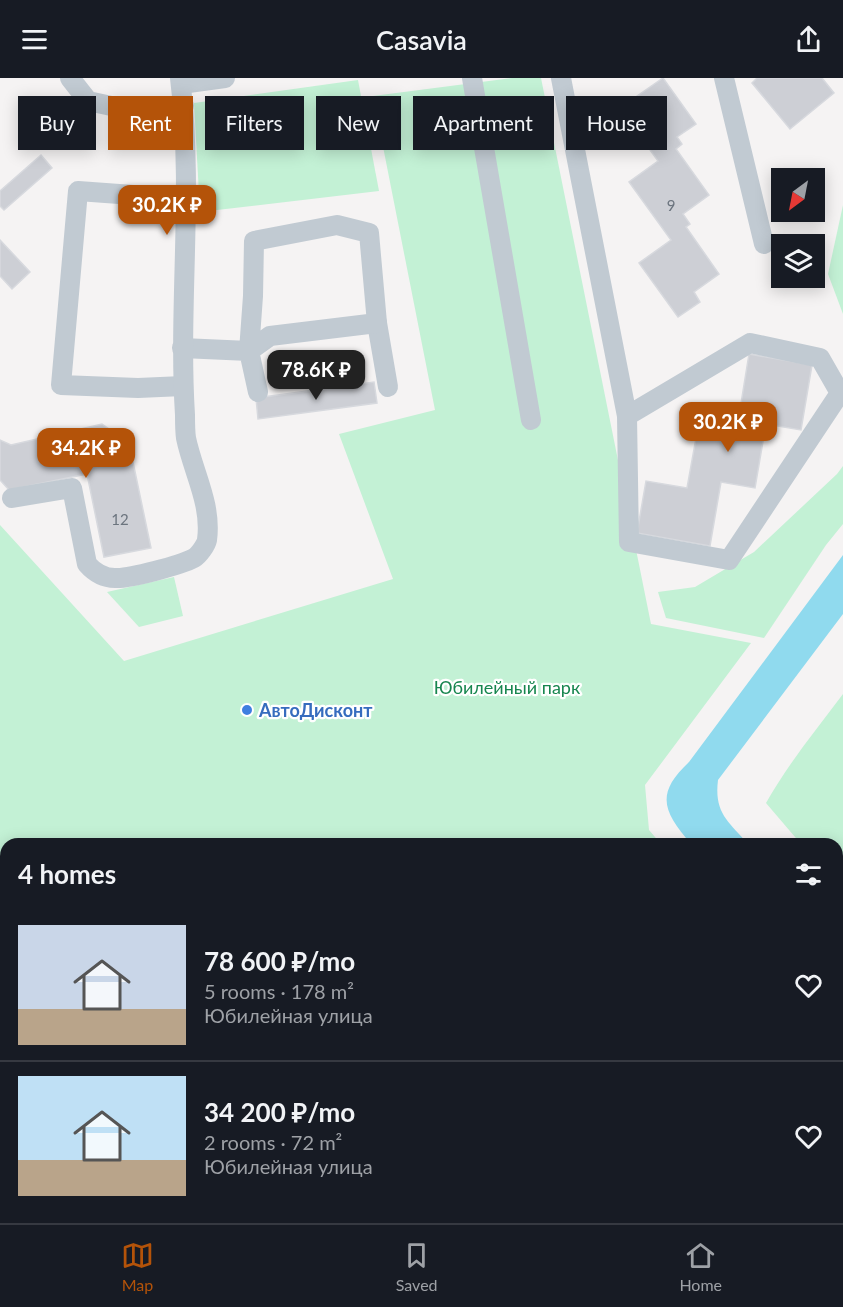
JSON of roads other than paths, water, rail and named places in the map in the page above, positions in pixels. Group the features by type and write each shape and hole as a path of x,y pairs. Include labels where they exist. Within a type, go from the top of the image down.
{"street":[{"path":"70,78 88,101 108,105"},
{"path":"183,96 181,81 225,78"},
{"path":"472,78 531,420"},
{"path":"561,78 627,416 629,542 729,560 840,393 820,358 750,343 627,416"},
{"path":"724,78 764,244"},
{"path":"12,498 72,488 87,564 96,573 115,578 165,568 195,557 207,543 206,507 186,437 183,386 182,348 188,199 186,150"},
{"path":"183,386 138,388 60,385 78,191 188,199"},
{"path":"258,392 249,351 254,241 337,225 369,233 377,323 387,387"},
{"path":"182,348 249,351 270,336 377,323"}],"water":[{"path":"843,555 843,614 718,780 720,809 743,838 686,838 681,832 669,812 667,793 678,773 689,762"}],"place":[{"name":"АвтоДисконт","path":"247,710"}],"park label":[{"name":"Юбилейный парк","path":"507,687"}]}
